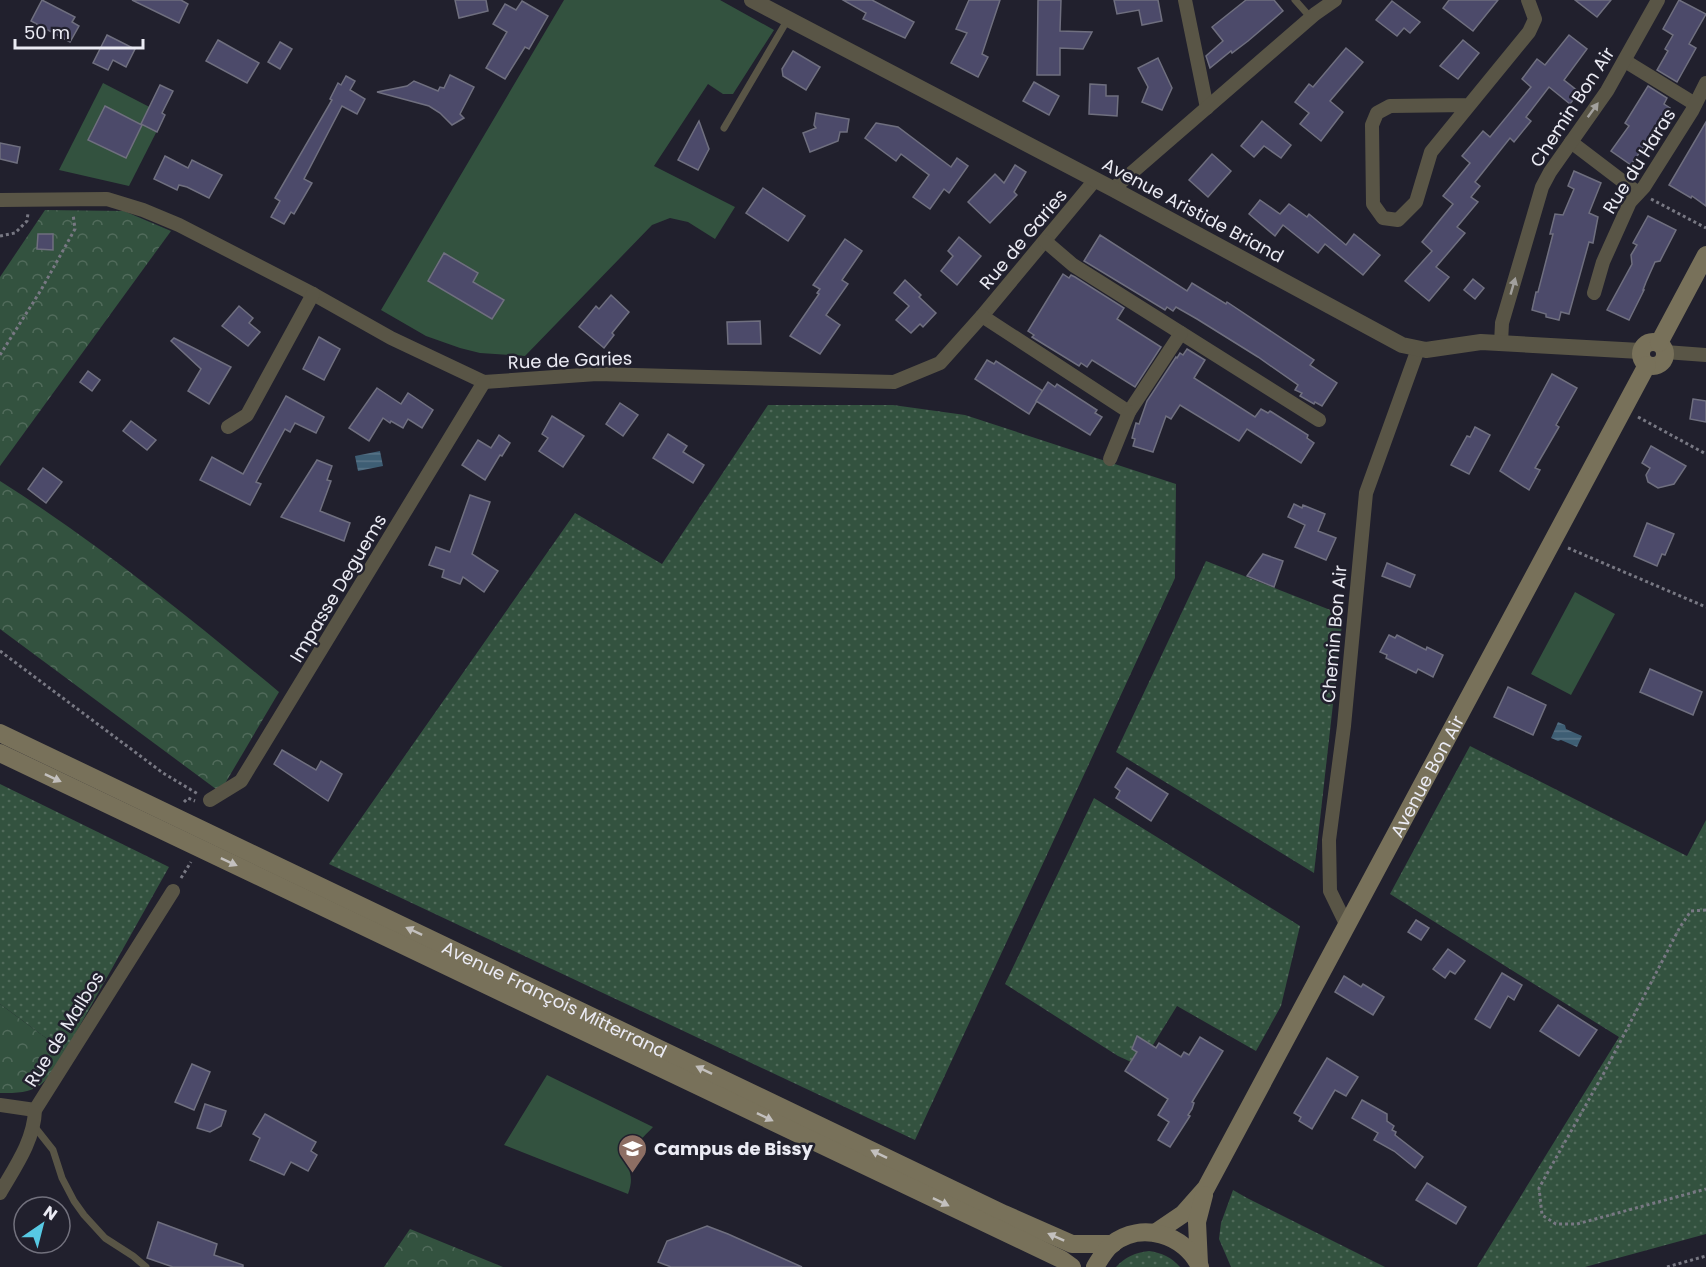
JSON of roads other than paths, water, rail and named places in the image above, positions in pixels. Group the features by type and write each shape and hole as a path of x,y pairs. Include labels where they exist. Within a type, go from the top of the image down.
{"main road":[{"path":"1644,358 1647,343 1662,348 1706,255"},
{"name":"Avenue Bon Air","path":"1155,1233 1184,1215 1206,1188 1623,409 1644,358"},
{"name":"Avenue François Mitterrand","path":"0,733 1014,1218 1072,1244 1113,1244"},
{"name":"Avenue François Mitterrand","path":"0,753 1061,1259 1072,1267"},
{"name":"Avenue Bon Air","path":"1199,1265 1197,1222 1206,1188"},
{"path":"1095,1267 1102,1255 1113,1244 1128,1236 1145,1232 1179,1241 1190,1251 1199,1265"}],"street":[{"name":"Avenue Aristide Briand","path":"752,0 1113,189 1402,345 1418,350 1481,342 1501,343 1644,358"},
{"path":"1185,0 1207,108"},
{"path":"1113,189 1311,18 1335,0"},
{"path":"1468,105 1390,106 1377,113 1372,125 1373,204 1383,218 1398,220 1416,201 1431,152 1529,32 1535,19 1528,0"},
{"name":"Chemin Bon Air","path":"1501,343 1502,323 1542,187 1625,62 1658,0"},
{"path":"1625,62 1695,104"},
{"name":"Rue du Haras","path":"1594,293 1609,245 1630,202 1692,111 1706,83"},
{"path":"1570,142 1638,193"},
{"name":"Rue de Garies","path":"0,200 107,199 143,210 179,225 313,294 391,338 484,382 597,374 894,382 940,363 1095,180"},
{"path":"1045,241 1073,265 1318,420"},
{"path":"228,427 247,415 313,294"},
{"path":"982,316 1130,412"},
{"path":"1110,459 1130,412 1181,333"},
{"path":"1662,348 1706,355"},
{"name":"Chemin Bon Air","path":"1347,926 1330,891 1329,840 1344,726 1366,493 1418,350"},
{"name":"Impasse Deguems","path":"210,800 241,781 484,382"},
{"name":"Rue de Malbos","path":"0,1193 23,1153 34,1126 35,1110 173,891"},
{"path":"0,1105 35,1110"}],"lane":[{"path":"1295,0 1311,18"},
{"path":"724,128 788,19"},
{"path":"34,1126 53,1150 62,1178 84,1215 105,1238 146,1267"}],"water":[{"path":"380,451 383,466 358,471 355,456"},
{"path":"1558,722 1565,725 1566,729 1582,736 1577,747 1551,738"}],"place":[{"name":"Campus de Bissy","path":"633,1174"}]}
